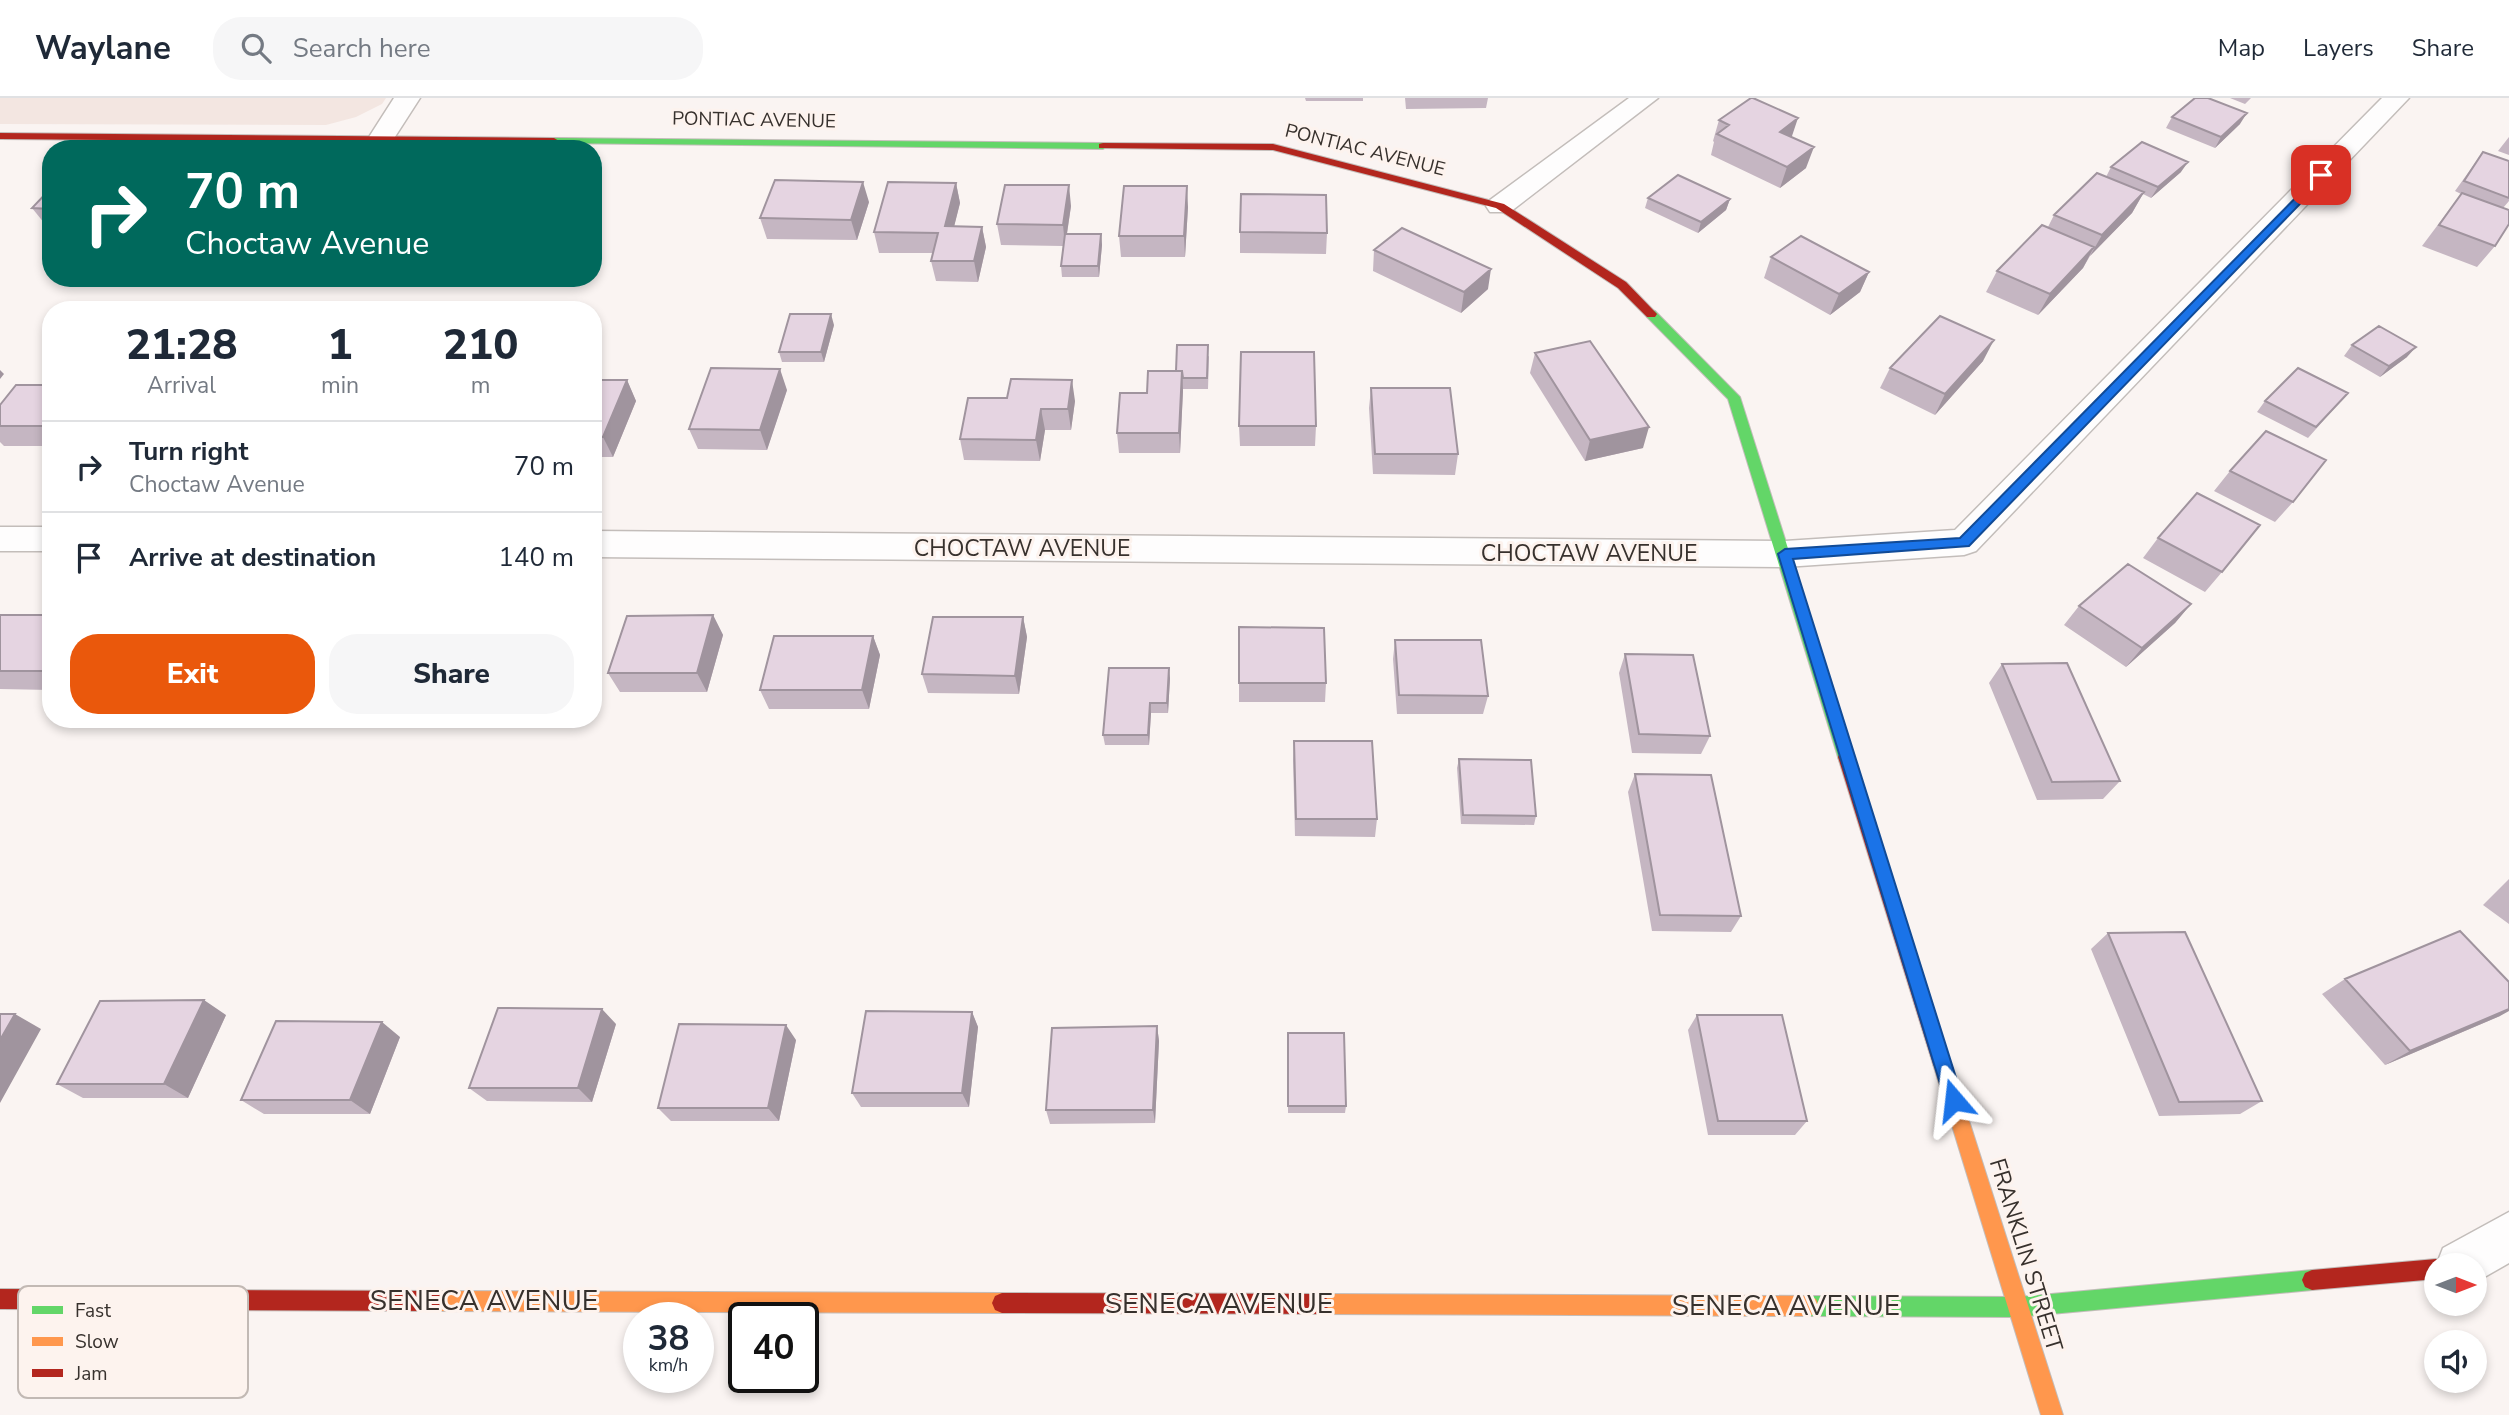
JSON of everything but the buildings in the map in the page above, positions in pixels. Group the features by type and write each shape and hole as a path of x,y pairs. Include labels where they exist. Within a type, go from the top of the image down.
{"street":[{"path":"382,137 407,98"},
{"path":"1500,206 1645,98"},
{"name":"CHOCTAW AVENUE","path":"602,544 1785,554 1964,542 2396,98"},
{"name":"PONTIAC AVENUE","path":"0,136 382,137 1273,147 1500,206"},
{"name":"FRANKLIN STREET","path":"1500,206 1622,285 1734,397 2052,1415"},
{"path":"0,539 42,539"},
{"path":"2480,1253 2509,1236"},
{"name":"SENECA AVENUE","path":"248,1300 2018,1307 2424,1270"},
{"name":"SENECA AVENUE","path":"0,1299 18,1299"}],"shaded area":[{"path":"0,98 386,98 382,104 356,117 326,125 0,124"}],"traffic: fast":[{"path":"602,141 1103,146"},
{"path":"1651,314 1734,397 1846,757"},
{"path":"1809,1306 2018,1307 2312,1280"}],"traffic: slow":[{"path":"1942,1064 2052,1415"},
{"path":"435,1301 1002,1303"},
{"path":"1319,1304 1809,1306"}],"traffic: jam":[{"path":"0,136 443,140"},
{"path":"1103,146 1273,147 1500,206 1622,285 1651,314"},
{"path":"1846,757 1942,1064"},
{"path":"2312,1280 2424,1270"},
{"path":"0,1299 18,1299"},
{"path":"248,1300 435,1301"},
{"path":"1002,1303 1319,1304"}],"route":[{"path":"1954,1100 1785,554 1964,542 2321,175"}]}
